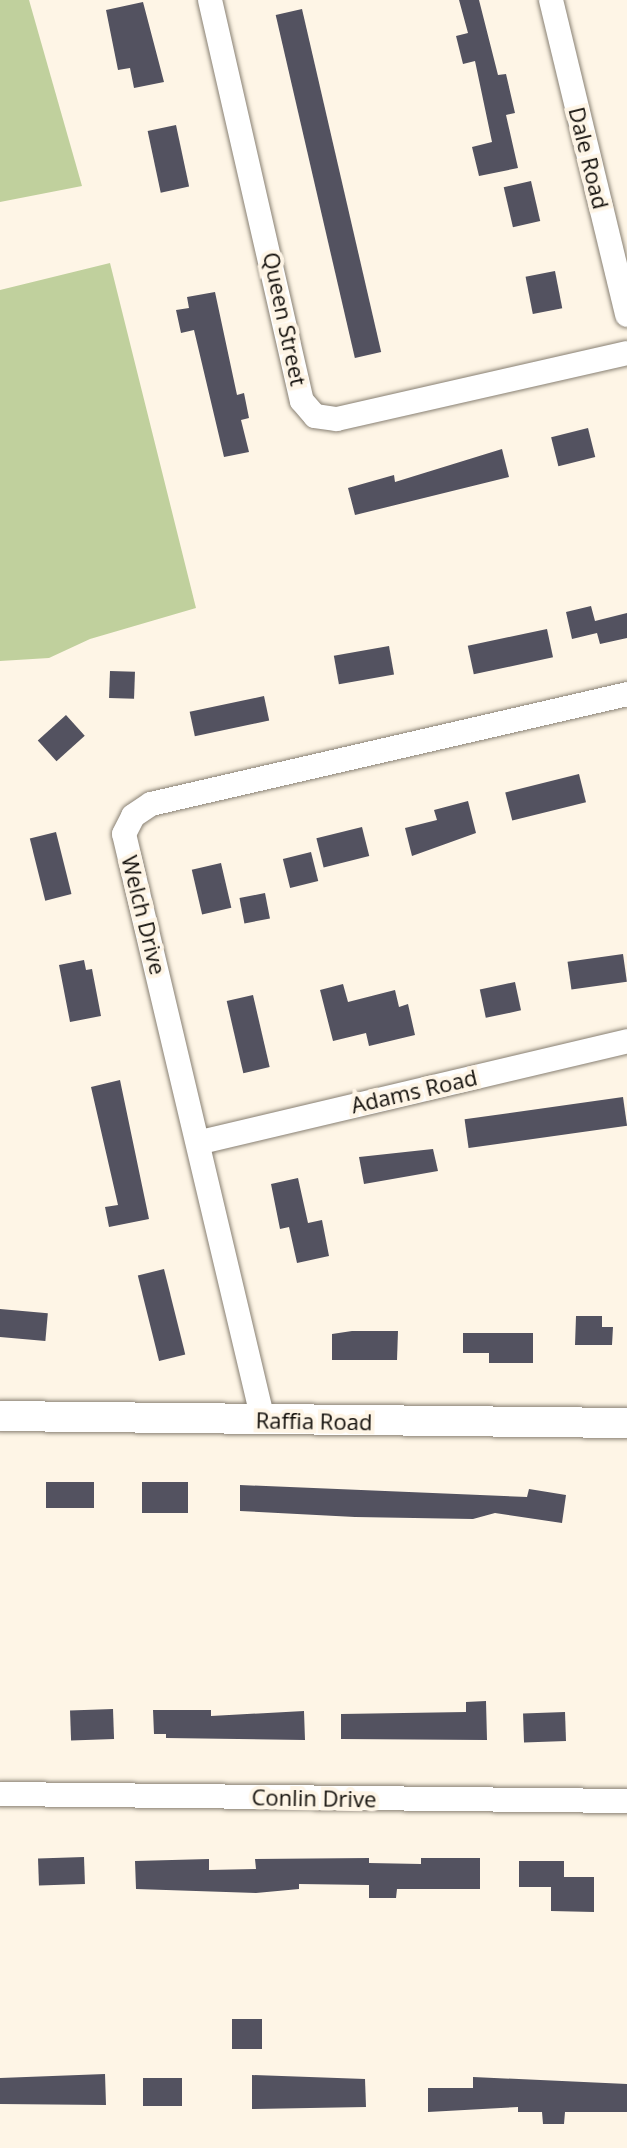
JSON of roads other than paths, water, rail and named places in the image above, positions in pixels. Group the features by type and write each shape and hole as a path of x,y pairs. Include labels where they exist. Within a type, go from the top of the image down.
{"main road":[{"name":"Raffia Road","path":"0,1416 627,1423"}],"street":[{"name":"Queen Street","path":"210,0 302,401 315,416 337,419 627,353"},
{"name":"Dale Road","path":"551,0 627,315"},
{"name":"Welch Drive","path":"263,1420 201,1142 124,834 133,816 151,804 627,694"},
{"name":"Adams Road","path":"201,1142 627,1041"},
{"name":"Conlin Drive","path":"0,1794 627,1801"}]}
